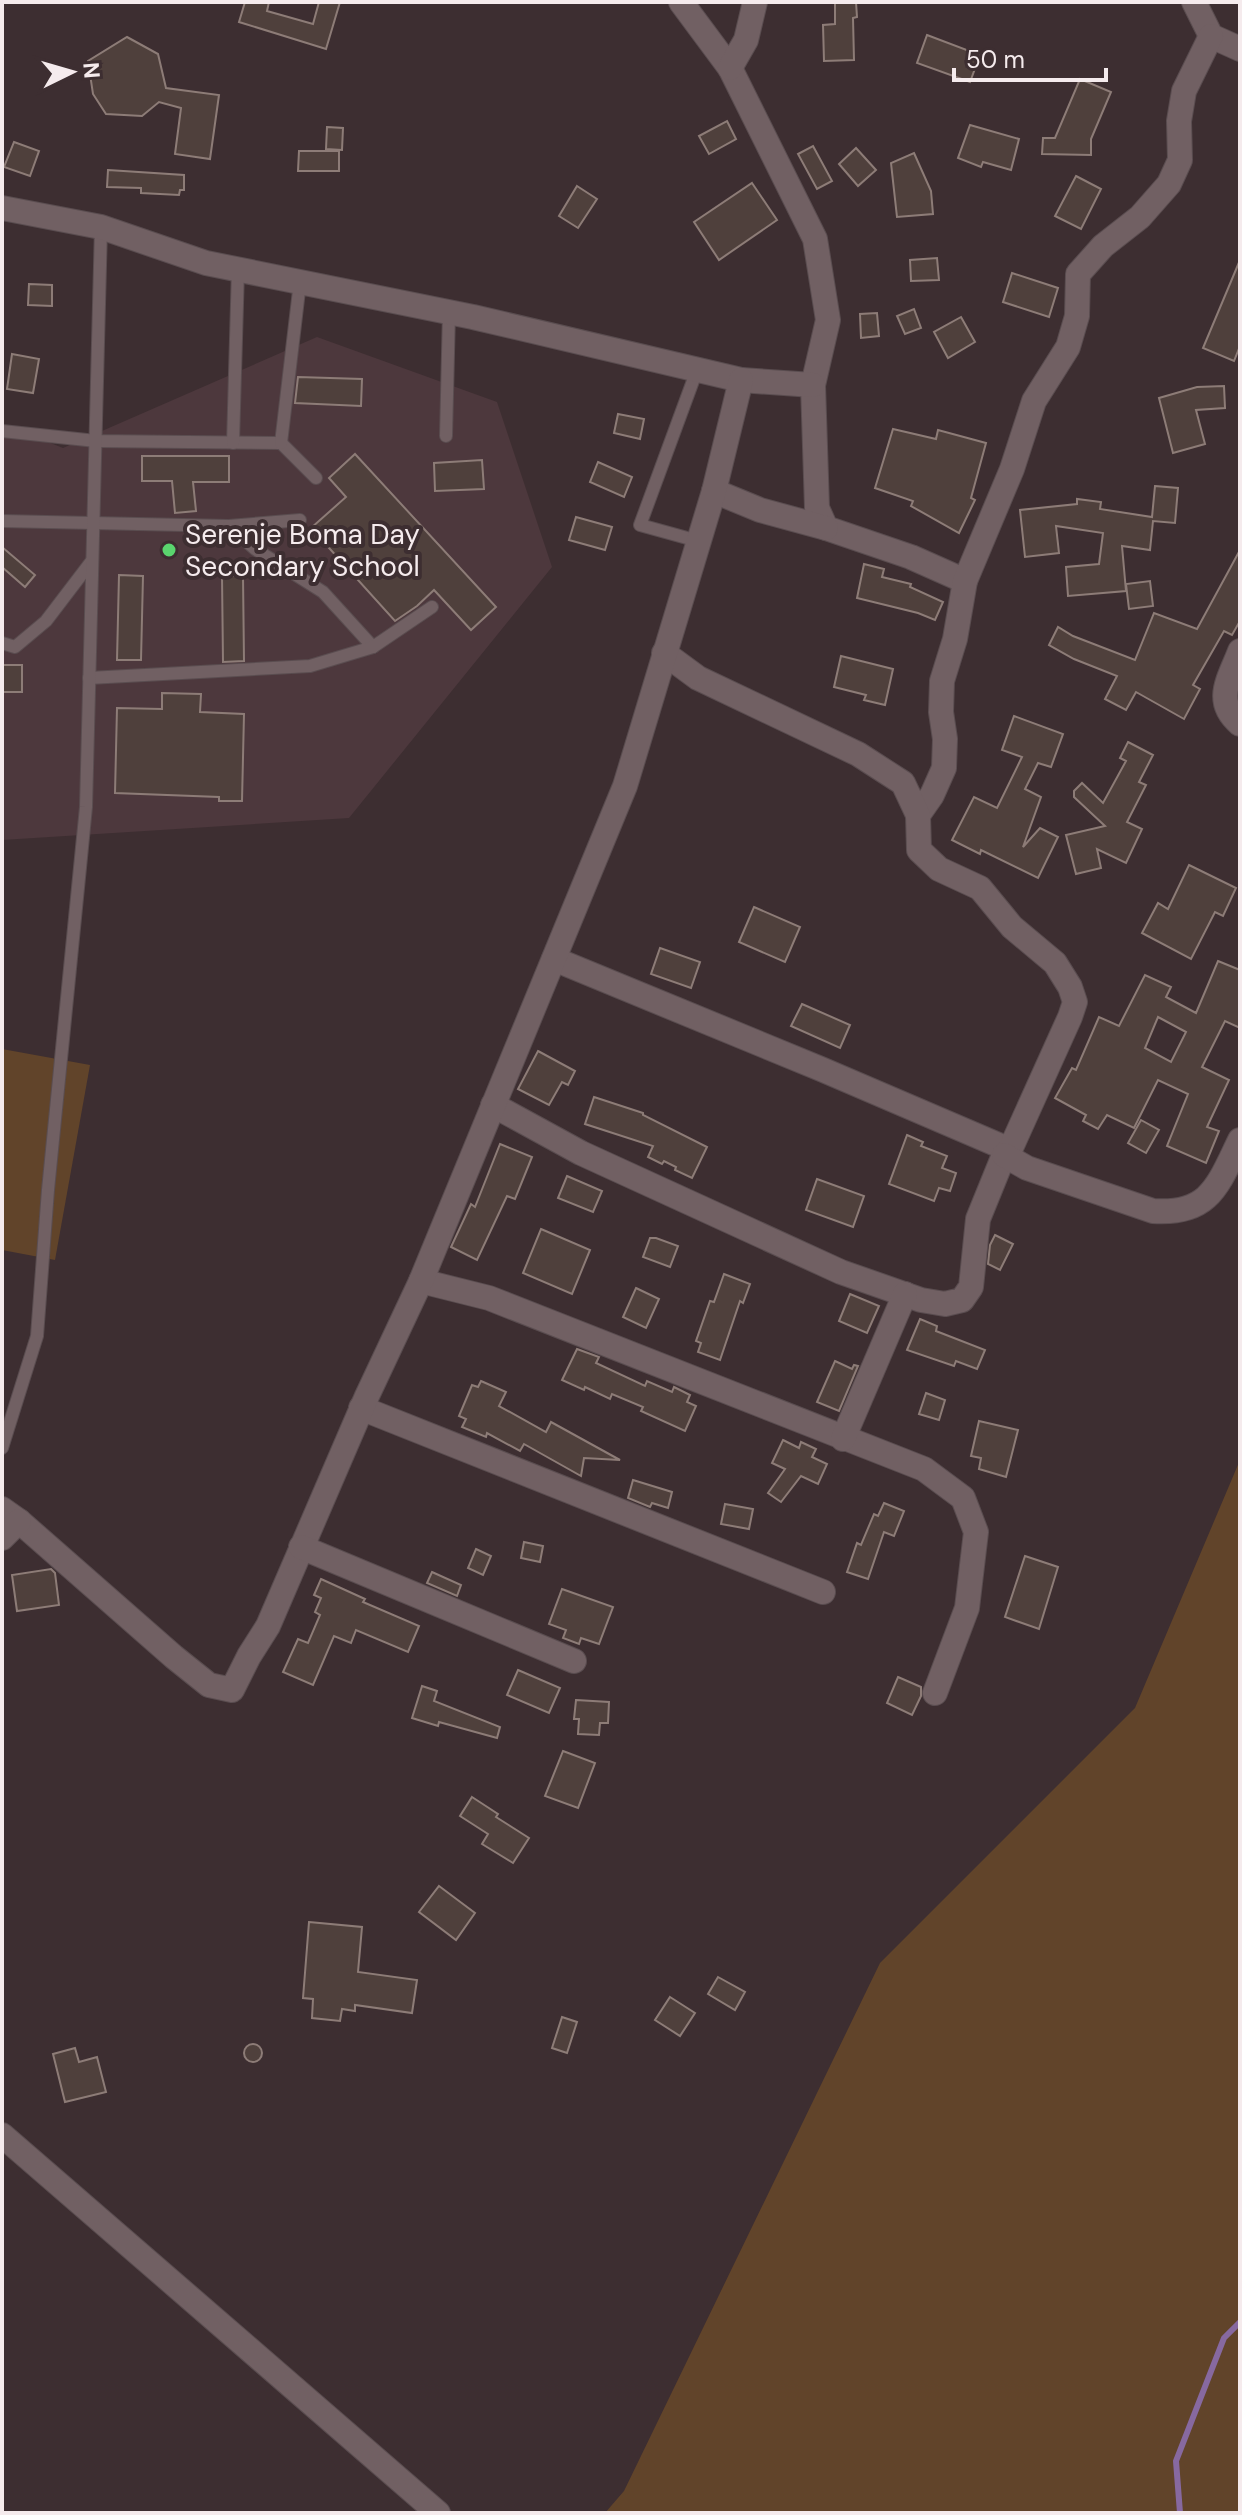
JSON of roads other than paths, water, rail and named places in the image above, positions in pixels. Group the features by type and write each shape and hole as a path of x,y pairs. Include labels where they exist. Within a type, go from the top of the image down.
{"street":[{"path":"681,2 730,68 815,239 828,320 813,385 817,508 826,528"},
{"path":"730,68 746,40 755,2"},
{"path":"1194,2 1211,36 1240,49"},
{"path":"918,815 932,795 944,768 942,681 955,639 965,581 1012,469 1034,401 1068,347 1077,316 1078,274 1103,246 1140,217 1169,184 1180,160 1179,121 1184,91 1211,36"},
{"path":"2,208 101,227 206,263 449,312 741,380 813,385"},
{"path":"8,1523 209,1685 232,1690 268,1626 361,1408 421,1281 625,786 714,491 741,380"},
{"path":"714,491 760,510 826,528 911,557 965,581"},
{"path":"1240,651 1224,694 1228,714 1240,724"},
{"path":"493,1105 581,1153 841,1272 921,1300 945,1304 962,1300 971,1287 978,1219 1075,1002 1070,987 1055,963 1012,927 980,888 939,869 919,850 918,815 903,783 858,754 698,678 664,653"},
{"path":"554,959 821,1069 1007,1152 1027,1168 1153,1211 1173,1213 1207,1199 1240,1140"},
{"path":"421,1281 489,1298 924,1469 963,1498 976,1532 967,1608 935,1693"},
{"path":"843,1439 905,1294"},
{"path":"361,1408 823,1592"},
{"path":"301,1547 574,1661"},
{"path":"2,2135 438,2513"}],"lane":[{"path":"2,1448 37,1336 48,1190 86,807 101,227"},
{"path":"233,443 238,269"},
{"path":"281,443 300,282"},
{"path":"446,436 449,312"},
{"path":"697,370 640,525 698,541"},
{"path":"2,431 96,441 281,443 316,478"},
{"path":"2,521 229,526 300,520"},
{"path":"229,526 255,549 323,592 373,647"},
{"path":"2,643 15,647 46,621 91,562"},
{"path":"89,678 310,666 373,647 432,607"}],"waterway":[{"path":"1180,2513 1176,2461 1224,2338 1240,2322"}],"place":[{"name":"Serenje Boma Day Secondary School","path":"169,550"}]}
